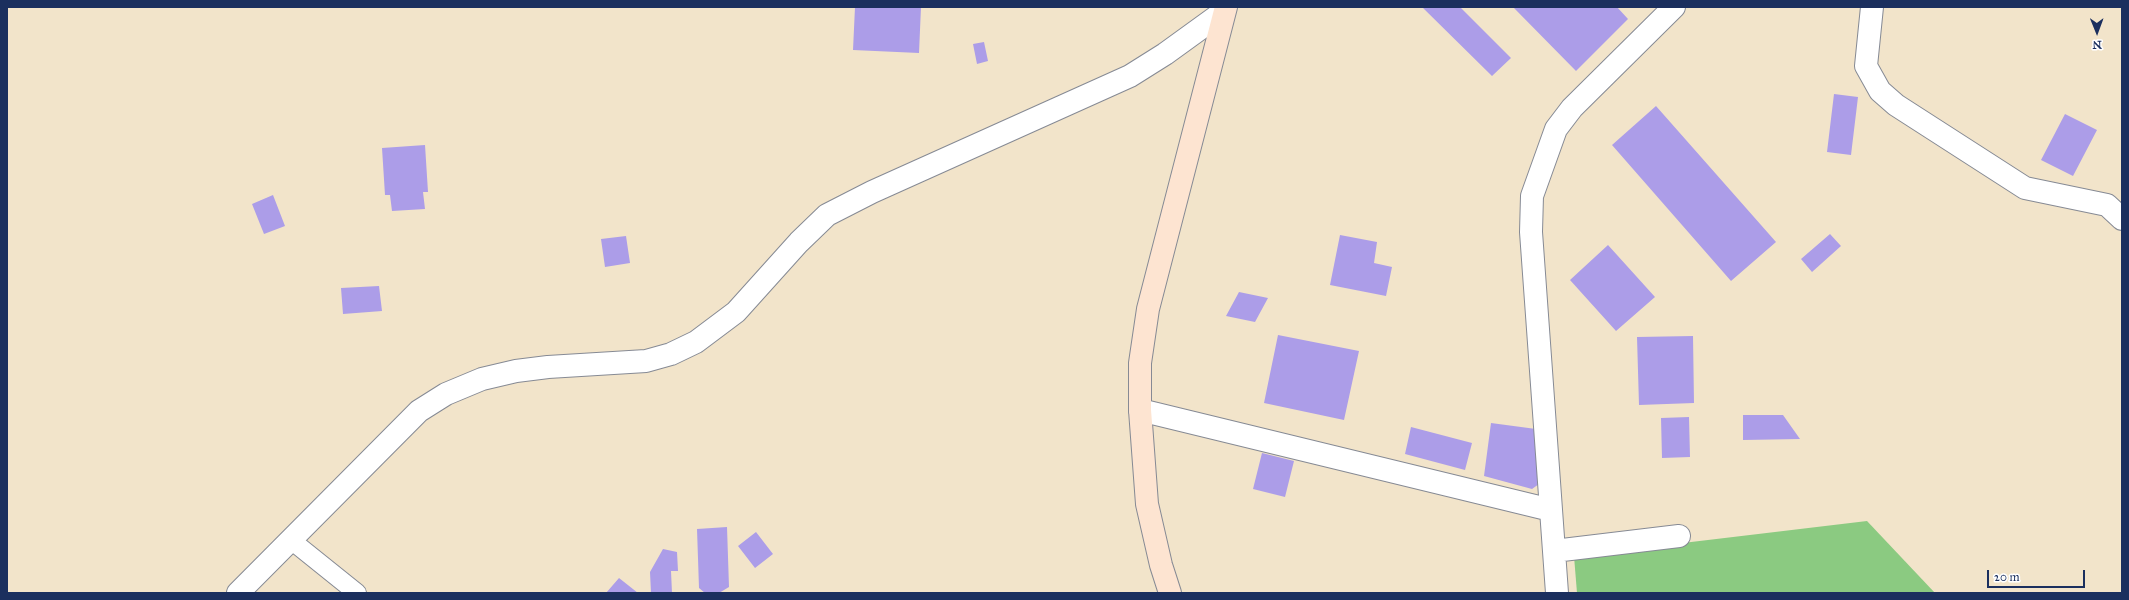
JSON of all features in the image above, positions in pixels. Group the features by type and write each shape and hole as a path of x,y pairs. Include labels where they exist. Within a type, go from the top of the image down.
{"street":[{"path":"1558,593 1531,232 1532,196 1556,129 1572,108 1674,7"},
{"path":"1872,7 1866,66 1880,91 1896,105 2025,188 2107,205 2122,219"},
{"path":"1170,593 1161,565 1147,504 1140,410 1140,363 1148,309 1224,10"},
{"path":"238,593 419,412 446,394 482,379 516,370 646,361 671,354 696,342 736,312 799,242 827,215 872,192 1130,76 1165,54 1224,10"},
{"path":"1140,410 1552,510"},
{"path":"1554,551 1679,536"}],"lane":[{"path":"291,540 357,593"}],"green space":[{"path":"1867,521 1935,593 1577,593 1574,556"}],"building":[{"path":"855,7 921,7 919,53 853,50"},
{"path":"1422,7 1460,7 1511,58 1492,76"},
{"path":"1513,7 1617,7 1628,19 1576,71"},
{"path":"984,42 988,61 977,64 973,44"},
{"path":"1834,94 1858,97 1851,155 1827,152"},
{"path":"1656,106 1776,242 1731,281 1612,145"},
{"path":"2065,114 2097,130 2073,176 2041,160"},
{"path":"425,145 428,192 423,192 425,209 392,211 390,195 385,195 382,148"},
{"path":"273,195 285,226 264,234 252,204"},
{"path":"1830,234 1841,246 1812,272 1801,259"},
{"path":"1340,235 1377,242 1374,263 1392,267 1386,296 1330,285"},
{"path":"626,236 630,263 605,267 601,239"},
{"path":"1608,245 1655,297 1616,331 1570,280"},
{"path":"379,286 382,311 343,314 341,288"},
{"path":"1239,292 1268,298 1255,322 1226,316"},
{"path":"1278,335 1359,351 1344,420 1264,403"},
{"path":"1693,336 1694,403 1639,405 1637,337"},
{"path":"1743,415 1783,415 1800,439 1743,440"},
{"path":"1689,417 1690,457 1662,458 1661,418"},
{"path":"1491,423 1536,429 1539,484 1532,489 1484,476"},
{"path":"1411,427 1472,443 1465,470 1405,454"},
{"path":"1262,453 1294,461 1285,497 1253,489"},
{"path":"727,527 729,587 719,593 705,593 699,588 697,529"},
{"path":"756,532 773,554 755,568 738,546"},
{"path":"663,549 677,552 678,571 671,571 672,593 651,593 650,572"},
{"path":"619,578 638,593 606,593"}]}
